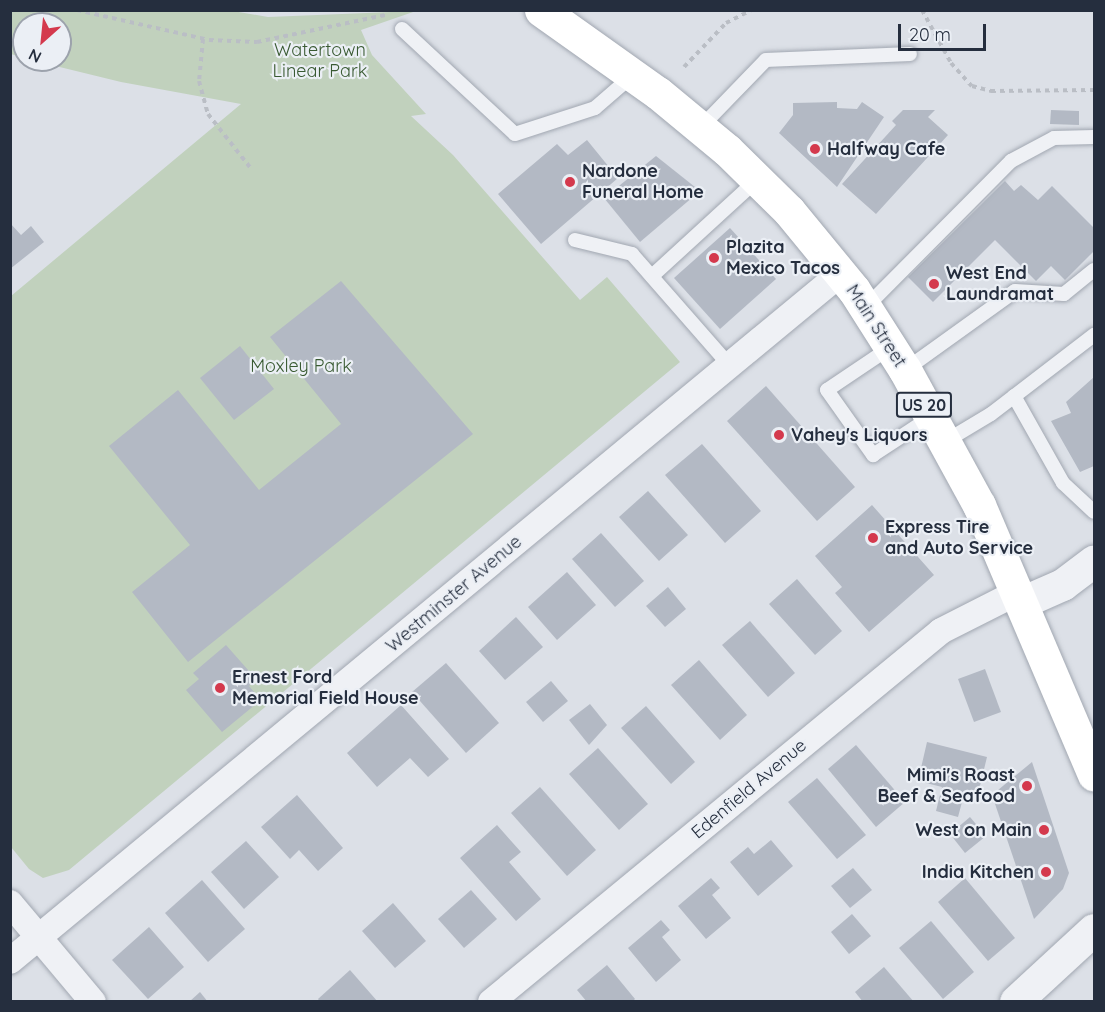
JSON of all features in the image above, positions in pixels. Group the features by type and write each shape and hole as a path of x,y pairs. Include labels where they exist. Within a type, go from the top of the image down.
{"main road":[{"name":"Main Street","path":"550,13 701,127 758,179 841,273 866,307 938,429 1020,598 1095,774"}],"street":[{"name":"Westminster Avenue","path":"10,961 841,273"},
{"path":"1020,598 1063,585 1095,562"},
{"name":"Edenfield Avenue","path":"491,1002 941,631 1020,598"},
{"path":"10,903 93,1002"},
{"path":"1016,1002 1095,930"}],"lane":[{"path":"402,29 515,134 595,108 633,75"},
{"path":"701,127 766,60 910,54"},
{"path":"866,307 1011,161 1054,138 1095,137"},
{"path":"652,276 758,179"},
{"path":"574,240 633,254 730,366"},
{"path":"1095,270 1064,294 1015,291 898,358 826,390 873,455 1014,396 1095,335"},
{"path":"1014,396 1063,483 1095,512"}],"path":[{"path":"77,10 203,39 267,40 390,13"},
{"path":"684,67 726,23 752,10"},
{"path":"922,10 951,63 972,86 991,91 1095,90"},
{"path":"203,39 199,81 207,114 252,170"}],"green space":[{"name":"Moxley Park","path":"227,10 268,17 416,11 361,30 372,55 426,114 411,116 453,155 580,300 607,277 680,362 69,870 43,878 29,869 11,847 11,296 241,104 121,82 72,70 72,12 12,12 11,54 10,11"}],"building":[{"path":"837,102 837,108 857,109 862,102 884,117 837,187 779,133 793,115 793,103"},
{"path":"903,110 935,110 928,117 948,135 876,214 842,184 896,125 892,121"},
{"path":"1051,110 1079,111 1079,125 1050,124"},
{"path":"587,140 618,178 541,244 498,194 557,144 568,155"},
{"path":"656,156 700,191 640,242 604,198"},
{"path":"1005,181 1014,191 1021,185 1038,200 1052,186 1094,228 1094,251 1065,280 1051,266 1036,281 995,240 933,302 908,277"},
{"path":"10,223 21,235 31,226 44,242 10,269"},
{"path":"730,228 776,279 720,329 674,278"},
{"path":"341,281 473,434 188,662 132,592 190,545 109,446 178,390 259,490 341,424 270,337"},
{"path":"240,346 274,389 234,420 200,378"},
{"path":"1094,377 1094,466 1080,472 1051,421 1071,413 1066,402"},
{"path":"766,386 855,487 817,521 727,421"},
{"path":"702,444 761,511 725,543 665,475"},
{"path":"648,491 688,535 659,561 619,517"},
{"path":"872,505 934,575 869,632 835,593 842,587 815,556"},
{"path":"601,533 644,581 615,607 572,559"},
{"path":"567,572 596,605 557,640 528,607"},
{"path":"797,579 842,631 815,655 769,604"},
{"path":"668,587 686,609 665,627 646,606"},
{"path":"516,617 543,647 505,680 479,651"},
{"path":"750,621 795,673 768,697 722,645"},
{"name":"Ernest Ford Memorial Field House","path":"226,645 256,679 249,686 261,700 222,732 186,690 199,679 193,673"},
{"path":"699,660 747,715 720,740 671,685"},
{"path":"446,663 499,723 466,753 412,692"},
{"path":"985,669 1001,712 974,722 958,679"},
{"path":"551,681 568,701 543,722 526,702"},
{"path":"590,704 607,725 589,745 569,720"},
{"path":"401,705 449,759 428,777 410,758 377,787 347,753"},
{"path":"646,706 695,762 671,784 621,728"},
{"path":"927,742 987,757 978,794 965,791 958,817 936,811 942,787 918,781"},
{"path":"856,745 905,802 876,827 828,769"},
{"path":"598,748 648,804 619,830 569,774"},
{"path":"1032,762 1069,873 1063,889 1034,919 992,795"},
{"path":"817,778 866,835 837,859 788,802"},
{"path":"540,787 596,850 567,876 511,813"},
{"path":"297,795 343,848 318,871 299,850 290,859 261,827"},
{"path":"970,817 986,836 965,853 950,834"},
{"path":"497,825 521,852 509,862 541,899 516,921 460,858"},
{"path":"771,840 793,866 758,896 730,862 748,847 754,854"},
{"path":"246,841 279,877 244,909 211,872"},
{"path":"853,868 872,890 850,908 831,886"},
{"path":"711,878 720,888 712,895 731,918 706,939 678,906"},
{"path":"965,878 1015,938 988,961 938,902"},
{"path":"202,880 245,929 208,962 165,913"},
{"path":"471,890 497,919 464,948 438,919"},
{"path":"393,903 426,941 395,968 362,931"},
{"path":"852,914 871,936 849,954 831,932"},
{"path":"661,920 670,930 662,937 681,960 656,982 628,948"},
{"path":"931,921 974,972 943,999 899,948"},
{"path":"149,927 184,967 148,999 112,960"},
{"path":"607,965 635,999 632,1002 587,1002 577,990"},
{"path":"884,967 914,1002 863,1002 855,992"},
{"path":"350,970 378,1002 320,1002 318,999"},
{"path":"200,992 208,1002 189,1002"}],"place":[{"name":"Halfway Cafe","path":"815,149"},
{"name":"Nardone Funeral Home","path":"570,182"},
{"name":"Plazita Mexico Tacos","path":"714,258"},
{"name":"West End Laundramat","path":"934,284"},
{"name":"Vahey's Liquors","path":"779,435"},
{"name":"Express Tire and Auto Service","path":"873,538"},
{"name":"Ernest Ford Memorial Field House","path":"220,688"},
{"name":"Mimi's Roast Beef & Seafood","path":"1027,786"},
{"name":"West on Main","path":"1044,830"},
{"name":"India Kitchen","path":"1046,872"}],"park label":[{"name":"Watertown Linear Park","path":"320,61"}]}
